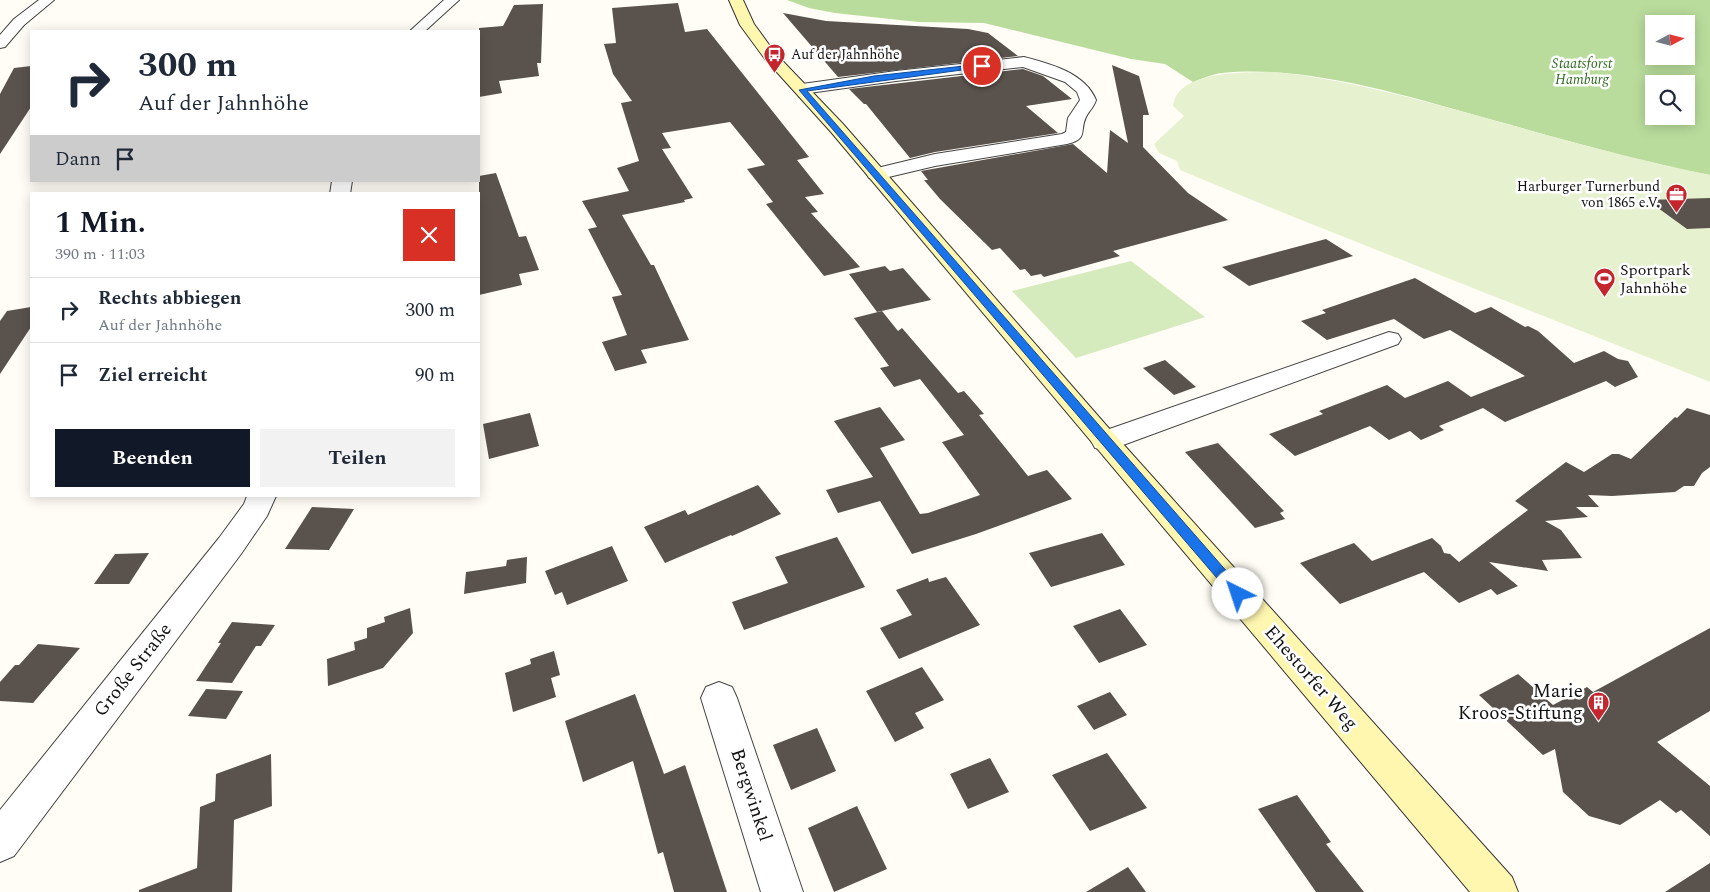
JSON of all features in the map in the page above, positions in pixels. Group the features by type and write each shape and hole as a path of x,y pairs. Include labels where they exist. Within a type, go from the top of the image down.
{"main road":[{"name":"Ehestorfer Weg","path":"736,0 747,25 763,47 876,174 1105,442 1497,892"}],"street":[{"path":"0,44 19,22 47,0"},
{"path":"418,30 452,0"},
{"path":"802,90 896,76 1024,62 1071,79 1084,90 1088,100 1085,109 1077,118 1074,136 1067,139 935,160 876,174"},
{"path":"1105,442 1389,339"},
{"name":"Große Straße","path":"0,842 230,546 257,508 262,497"},
{"name":"Bergwinkel","path":"719,698 782,892"}],"green space":[{"name":"Staatsforst Hamburg","path":"787,0 1710,0 1710,175 1601,150 1359,84 1289,73 1255,71 1211,75 1193,82 1165,64 1131,59 984,23 918,22 835,13 809,8"},
{"name":"Sportpark Jahnhöhe","path":"1275,72 1326,79 1376,89 1621,155 1710,175 1710,382 1180,170 1177,161 1159,153 1154,144 1184,116 1173,106 1178,94 1187,85 1200,79 1232,73"},
{"path":"1131,261 1205,317 1076,358 1012,291"}],"building":[{"path":"678,3 685,32 707,29 809,157 797,160 824,194 805,197 818,212 811,213 860,267 824,276 766,204 773,202 747,169 765,165 730,122 662,133 671,148 662,149 693,198 684,200 685,202 622,215 651,265 654,265 689,340 641,350 647,363 615,371 602,342 627,335 612,297 622,295 588,229 597,227 582,201 629,191 617,168 639,161 621,103 632,101 613,74 604,44 616,43 612,8"},
{"path":"543,4 541,63 537,63 539,76 499,81 502,93 480,97 479,28 503,26 514,5"},
{"path":"783,13 826,21 968,29 988,33 1018,56 838,77"},
{"path":"1112,65 1139,76 1149,115 1143,115 1143,147 1188,193 1228,220 1113,251 1120,256 1044,277 1041,274 1031,276 1025,269 1020,270 1000,248 992,250 940,199 924,180 928,180 921,171 1073,144 1107,173 1110,130 1128,143"},
{"path":"30,66 30,109 0,154 0,94 14,68"},
{"path":"1023,69 1043,76 1072,99 1026,106 1058,133 935,152 910,158 866,104 849,89"},
{"path":"496,173 519,237 526,236 539,270 519,274 522,285 480,295 479,182 480,176"},
{"path":"1710,198 1710,228 1687,229 1647,200"},
{"path":"1326,239 1353,256 1249,286 1222,267"},
{"path":"885,266 890,271 903,268 931,300 877,312 849,274"},
{"path":"1415,278 1475,313 1491,307 1525,327 1528,326 1538,331 1574,363 1604,351 1618,359 1628,361 1638,377 1615,387 1606,381 1505,422 1483,408 1439,426 1444,430 1421,440 1410,431 1389,440 1370,426 1295,456 1269,434 1323,414 1319,411 1387,385 1405,398 1448,381 1471,397 1525,376 1450,330 1424,339 1394,319 1327,340 1301,321 1326,313 1322,310"},
{"path":"30,307 30,329 0,374 0,321 7,311"},
{"path":"882,311 898,331 902,328 958,393 964,391 984,414 979,415 1028,476 1047,470 1072,499 976,534 912,554 880,501 838,513 826,490 873,477 834,421 880,407 905,440 880,448 920,514 980,495 942,442 964,435 920,379 894,387 880,368 889,366 854,318"},
{"path":"1165,360 1196,387 1174,395 1143,368"},
{"path":"1687,408 1710,415 1710,467 1702,473 1694,486 1684,486 1675,492 1612,496 1588,495 1599,507 1576,507 1588,517 1545,521 1561,530 1582,558 1542,560 1548,571 1489,562 1518,586 1497,595 1491,589 1459,603 1424,572 1340,604 1300,563 1354,543 1372,561 1432,538 1441,546 1444,553 1450,554 1459,562 1528,510 1515,501 1566,462 1584,472 1612,454 1619,454 1631,459"},
{"path":"530,413 539,446 489,459 483,424"},
{"path":"1218,443 1284,511 1280,513 1285,519 1255,528 1185,452"},
{"path":"758,485 781,514 665,563 644,527 685,510 688,515"},
{"path":"312,507 354,509 329,550 285,549"},
{"path":"1102,533 1125,565 1051,587 1029,553"},
{"path":"837,537 865,587 744,630 732,602 788,583 775,557"},
{"path":"612,546 628,581 567,605 562,592 555,595 545,571"},
{"path":"149,553 129,584 94,584 115,554"},
{"path":"527,557 526,583 464,594 466,572 506,566 507,560"},
{"path":"946,577 980,625 899,659 880,628 912,615 896,590 928,578 929,582"},
{"path":"410,608 413,633 383,668 328,686 327,659 355,650 354,642 367,638 367,628 385,622 384,617"},
{"path":"1120,609 1147,645 1099,663 1073,626"},
{"path":"232,622 275,625 261,646 256,646 232,683 196,681 221,643 218,643"},
{"name":"Marie Kroos-Stiftung","path":"1710,628 1710,711 1657,742 1710,786 1710,836 1681,810 1676,813 1660,800 1620,825 1589,816 1563,792 1555,749 1543,755 1479,695 1518,674 1553,705 1587,687 1593,692"},
{"path":"38,644 80,648 33,703 0,701 0,682"},
{"path":"554,651 560,675 551,678 556,697 513,712 505,673 531,664 530,659"},
{"path":"922,667 944,700 915,713 924,728 895,742 866,691"},
{"path":"206,689 243,691 226,719 188,716"},
{"path":"1110,692 1127,715 1094,730 1077,706"},
{"path":"635,694 664,774 685,765 727,892 674,892 663,852 658,854 633,761 583,782 565,721"},
{"path":"817,728 836,771 791,790 773,745"},
{"path":"1107,753 1147,808 1090,831 1052,775"},
{"path":"271,754 272,806 234,820 232,892 139,892 139,890 197,868 200,807 215,801 216,774"},
{"path":"990,758 1009,792 968,809 950,774"},
{"path":"1297,795 1331,842 1326,844 1364,892 1316,892 1258,809"},
{"path":"857,806 887,869 834,892 808,828"},
{"path":"1710,863 1710,892 1665,892"},
{"path":"1128,867 1146,892 1086,892"}],"place":[{"name":"Auf der Jahnhöhe","path":"775,73"},
{"name":"Harburger Turnerbund von 1865 e.V.","path":"1676,213"},
{"name":"Sportpark Jahnhöhe","path":"1604,298"},
{"name":"Marie Kroos-Stiftung","path":"1599,721"}],"route":[{"path":"982,66 874,78 802,90 1238,594"}]}
